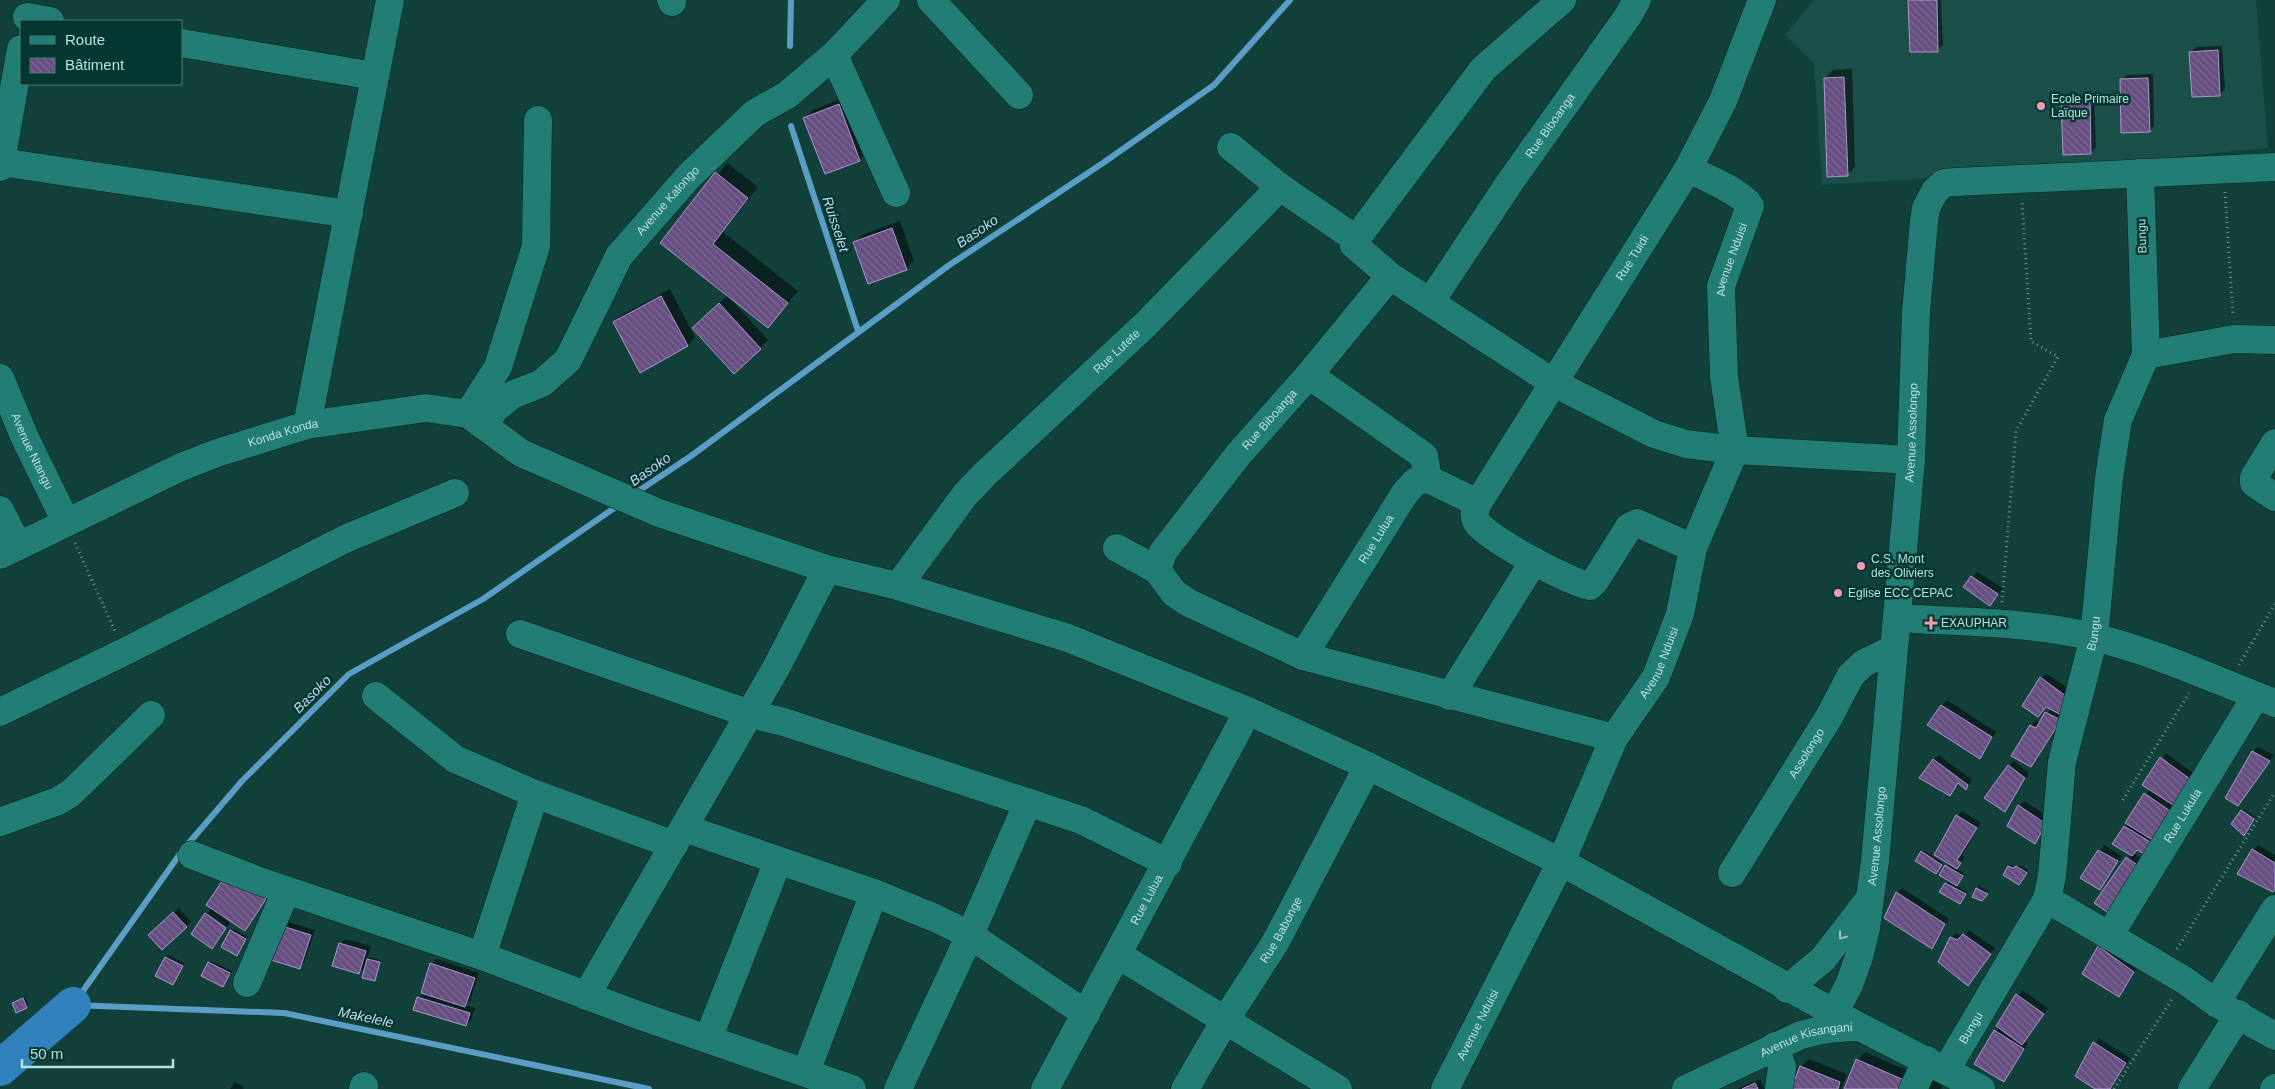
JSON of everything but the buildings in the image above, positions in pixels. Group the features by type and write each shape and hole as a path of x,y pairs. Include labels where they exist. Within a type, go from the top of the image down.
{"street":[{"path":"307,426 390,0"},
{"name":"Avenue Kalongo","path":"476,420 495,409 512,395 542,383 568,360 619,256 689,176 755,112 787,95 834,55 886,0"},
{"path":"931,0 1019,95"},
{"path":"1356,242 1489,62 1562,0"},
{"name":"Rue Biboanga","path":"1431,301 1510,182 1628,16 1637,0"},
{"name":"Rue Tuidi","path":"1478,503 1688,169 1723,101 1762,0"},
{"path":"182,43 374,76"},
{"path":"20,55 1,164 349,214"},
{"path":"834,55 896,193"},
{"path":"476,420 498,367 536,246 538,120"},
{"path":"1231,147 1280,187 1356,242 1390,276 1431,301 1554,384 1670,440 1736,450 1910,460"},
{"name":"Avenue Assolongo","path":"1834,1013 1849,985 1859,956 1871,897 1910,460 1916,312 1926,208 1930,198 1944,183 2275,167"},
{"name":"Avenue Nduisi","path":"1445,1089 1562,862 1614,738 1656,677 1680,614 1693,548 1736,450 1724,377 1721,286 1750,206 1746,201 1719,184 1688,169"},
{"name":"Bungu","path":"1913,1089 1936,1065 2047,899 2052,876 2062,762 2094,637 2109,478 2118,420 2146,355 2140,173"},
{"name":"Rue Lutete","path":"898,586 965,495 985,474 1145,325 1280,187"},
{"name":"Rue Biboanga","path":"1157,570 1163,552 1238,455 1309,375 1390,276"},
{"path":"2146,355 2234,339 2275,340"},
{"path":"1309,375 1424,456 1428,479 1478,503 1474,514 1477,523 1487,532 1534,561 1581,585 1590,586 1595,581 1629,527 1637,523 1693,548"},
{"name":"Avenue Ntangu","path":"0,378 25,438 66,522"},
{"name":"Konda Konda","path":"9,551 66,522 199,460 307,426 426,408 476,420 521,453 658,513 828,568 898,586 1068,638 1248,711 1368,766 1562,862 1860,1027"},
{"path":"2275,443 2254,477 2254,483 2275,497"},
{"name":"Rue Lulua","path":"1303,656 1405,493 1416,481 1428,479"},
{"path":"0,712 124,652 345,539 455,493"},
{"path":"0,510 9,551"},
{"path":"1117,548 1157,570 1174,593 1189,603 1303,656 1614,738"},
{"path":"1450,696 1534,561"},
{"path":"586,996 750,714 828,568"},
{"path":"1897,618 2000,625 2094,637 2164,658 2265,699"},
{"path":"520,634 750,714 784,722 1028,802 1098,827 1168,863"},
{"name":"Assolongo","path":"1732,872 1829,717 1851,676 1864,663 1893,649"},
{"path":"376,696 455,759 535,794 679,836 778,861 874,893 970,935 1086,1014"},
{"name":"Rue Lukula","path":"2109,936 2265,699"},
{"name":"Rue Lulua","path":"1045,1089 1248,711"},
{"path":"0,822 58,801 71,793 151,715"},
{"name":"Rue Babonge","path":"1185,1089 1226,1019 1275,943 1368,766"},
{"path":"482,956 535,794"},
{"path":"898,1089 970,935 1028,802"},
{"path":"192,855 286,891 482,956 586,996 852,1089"},
{"path":"708,1039 778,861"},
{"path":"247,983 286,891"},
{"path":"806,1072 874,893"},
{"path":"1787,988 1823,959 1871,897"},
{"path":"2047,899 2175,974 2227,1009 2275,1036"},
{"path":"2192,1089 2227,1009 2275,909"},
{"path":"1118,955 1226,1019 1338,1089"},
{"name":"Avenue Kisangani","path":"1686,1089 1775,1046 1821,1029 1860,1027 1981,1089"},
{"path":"1775,1046 1782,1067 1779,1089"}],"path":[{"path":"2224,168 2234,339"},
{"path":"2000,625 2016,431 2058,357 2032,341 2020,178"},
{"path":"66,522 124,652"},
{"path":"2227,685 2275,604"},
{"path":"2123,800 2201,674"},
{"path":"2114,1089 2275,792"}],"shaded area":[{"name":"Ecole Primaire Laïque","path":"1814,0 2256,0 2268,148 2008,173 1822,185 1814,63 1785,35"}],"waterway":[{"name":"Ruisselet","path":"790,46 791,0"},
{"name":"Basoko","path":"634,494 691,456 948,266 1103,163 1214,85 1290,0"},
{"name":"Ruisselet","path":"791,126 858,331"},
{"name":"Basoko","path":"73,1005 182,851 242,781 349,674 483,599 620,504"},
{"name":"Makelele","path":"73,1005 284,1013 649,1089"},
{"path":"0,1068 73,1005"}],"place":[{"name":"Ecole Primaire Laïque","path":"2041,106"},
{"name":"C.S. Mont des Oliviers","path":"1861,566"},
{"name":"Eglise ECC CEPAC","path":"1838,593"},
{"name":"EXAUPHAR","path":"1931,623"}]}
